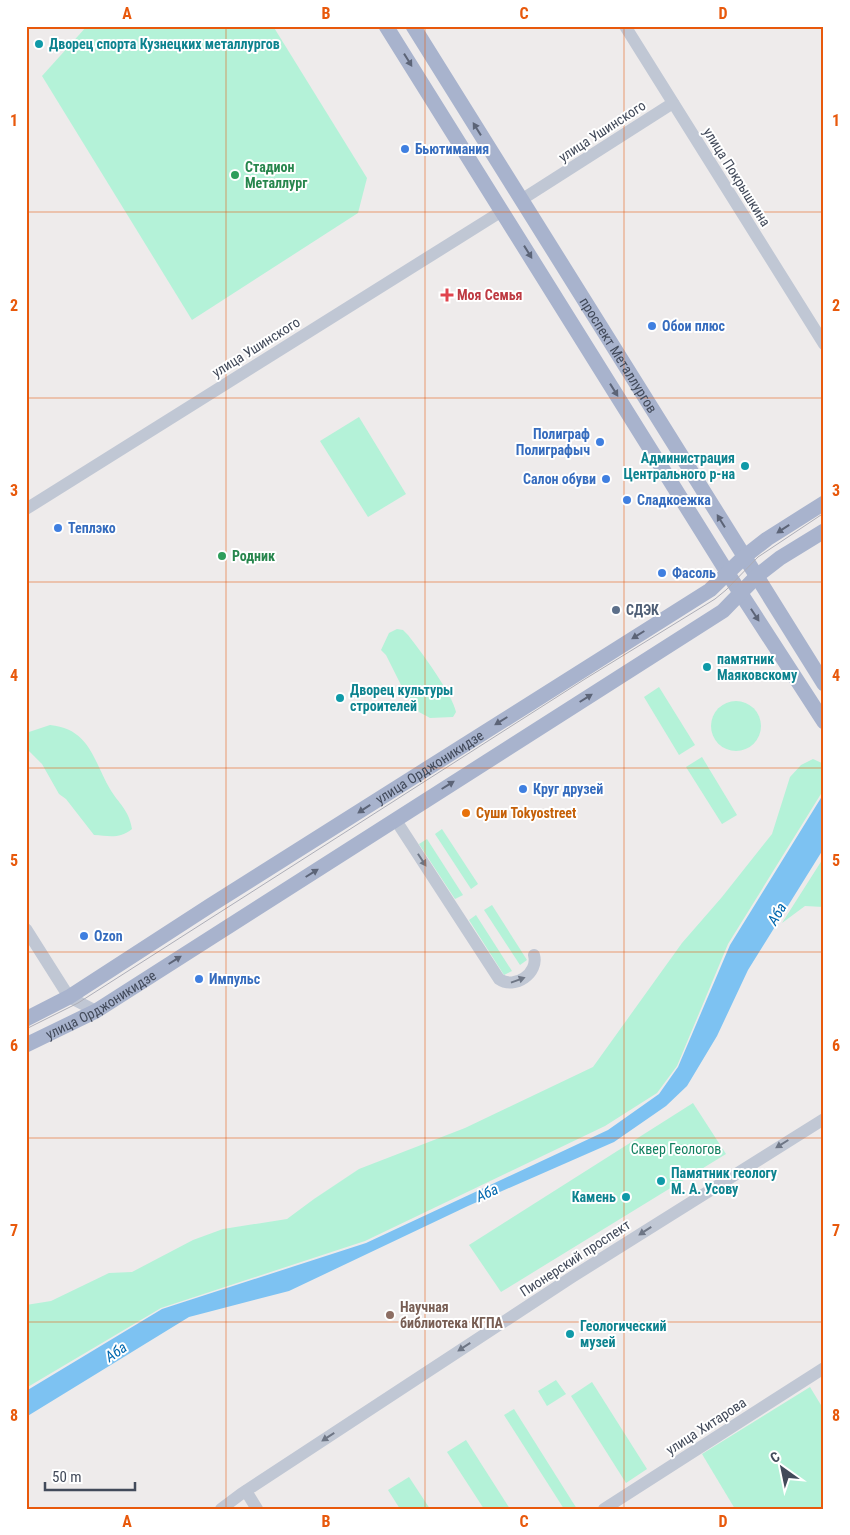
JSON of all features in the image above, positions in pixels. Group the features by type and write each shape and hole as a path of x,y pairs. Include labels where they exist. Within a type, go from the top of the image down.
{"main road":[{"name":"проспект Металлургов","path":"386,26 728,574 824,722"},
{"name":"проспект Металлургов","path":"413,26 824,684"},
{"name":"улица Орджоникидзе","path":"26,1019 69,997 211,905 710,590 767,538 824,502"},
{"name":"улица Орджоникидзе","path":"26,1045 96,1011 723,611 756,576 780,558 824,531"}],"street":[{"name":"улица Покрышкина","path":"625,26 824,344"},
{"name":"улица Ушинского","path":"521,200 673,103"},
{"name":"улица Ушинского","path":"26,509 502,211"},
{"path":"395,819 499,979 507,983 514,983 523,979 535,965 534,954"},
{"path":"26,929 69,997 96,1011"},
{"name":"Пионерский проспект","path":"221,1509 572,1277 824,1119"},
{"name":"улица Хитарова","path":"604,1509 824,1368"},
{"path":"246,1491 257,1509"}],"green space":[{"name":"Стадион Металлург","path":"87,26 273,26 367,178 358,213 192,320 42,76"},
{"path":"359,417 406,494 368,517 320,441"},
{"path":"397,629 403,630 408,635 443,684 454,704 456,712 453,717 430,718 419,712 404,691 386,655 381,650 389,633"},
{"path":"659,687 695,745 679,755 644,697"},
{"path":"731,701 741,701 754,708 761,721 761,731 754,744 741,751 731,751 722,747 715,740 711,731 711,721 715,712 722,705"},
{"path":"50,725 63,728 82,739 89,748 110,789 126,812 132,829 119,836 94,835 66,799 59,794 42,764 28,750 26,745 26,733"},
{"path":"702,757 737,815 722,824 686,767"},
{"path":"813,759 824,764 824,789 728,944 677,1066 657,1093 605,1126 365,1241 161,1308 26,1388 26,1305 51,1301 109,1273 132,1272 193,1240 223,1229 287,1219 359,1169 465,1128 593,1067 682,943 722,897 772,834 790,777 801,765"},
{"path":"442,829 478,884 471,889 435,834"},
{"path":"427,839 463,895 455,899 419,844"},
{"path":"824,857 824,907 805,906 782,923"},
{"path":"492,905 527,960 520,965 484,910"},
{"path":"476,915 512,971 504,975 469,920"},
{"name":"Сквер Геологов","path":"693,1103 726,1154 501,1292 469,1245"},
{"path":"556,1380 566,1394 547,1406 538,1391"},
{"path":"592,1382 647,1469 626,1483 571,1396"},
{"path":"810,1387 824,1410 824,1509 735,1509 702,1454"},
{"path":"514,1409 577,1509 564,1509 504,1415"},
{"path":"466,1440 510,1509 484,1509 447,1452"},
{"path":"409,1477 430,1509 400,1509 388,1490"}],"water":[{"name":"Аба","path":"824,793 824,848 748,970 717,1036 687,1086 666,1106 614,1142 468,1206 289,1291 189,1317 26,1417 26,1391 162,1309 366,1243 608,1130 659,1094 678,1067 730,945"}],"tram line":[{"path":"26,1029 78,1003 585,679 715,599 758,557 824,513"}],"place":[{"name":"Дворец спорта Кузнецких металлургов","path":"39,44"},
{"name":"Бьютимания","path":"405,149"},
{"name":"Стадион Металлург","path":"235,175"},
{"name":"Моя Семья","path":"447,295"},
{"name":"Обои плюс","path":"652,326"},
{"name":"Полиграф Полиграфыч","path":"600,442"},
{"name":"Администрация Центрального р-на","path":"745,466"},
{"name":"Салон обуви","path":"606,479"},
{"name":"Сладкоежка","path":"627,500"},
{"name":"Теплэко","path":"58,528"},
{"name":"Родник","path":"222,556"},
{"name":"Фасоль","path":"662,573"},
{"name":"СДЭК","path":"616,610"},
{"name":"памятник Маяковскому","path":"707,667"},
{"name":"Дворец культуры строителей","path":"340,698"},
{"name":"Круг друзей","path":"523,789"},
{"name":"Суши Tokyostreet","path":"466,813"},
{"name":"Ozon","path":"84,936"},
{"name":"Импульс","path":"199,979"},
{"name":"Памятник геологу М. А. Усову","path":"661,1181"},
{"name":"Камень","path":"626,1197"},
{"name":"Научная библиотека КГПА","path":"390,1315"},
{"name":"Геологический музей","path":"570,1334"}]}
